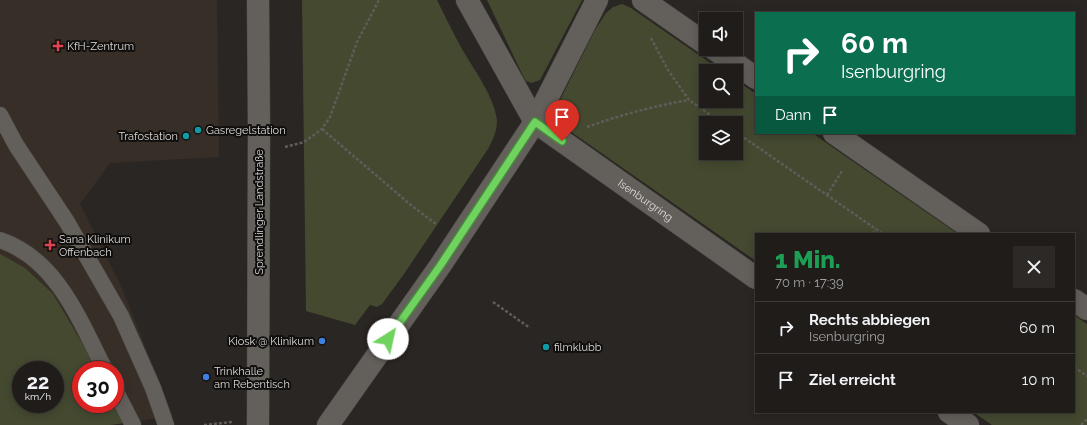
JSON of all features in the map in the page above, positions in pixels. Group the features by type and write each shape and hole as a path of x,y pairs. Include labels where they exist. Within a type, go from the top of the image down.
{"street":[{"name":"Sprendlinger Landstraße","path":"258,0 258,425"},
{"name":"Isenburgring","path":"467,0 542,127 755,277"},
{"path":"328,425 440,266 542,127 597,0"},
{"path":"643,0 699,39"},
{"path":"724,56 755,77"},
{"path":"835,134 978,233"},
{"path":"1075,301 1087,309"},
{"path":"950,413 968,425"}],"lane":[{"path":"0,115 8,143 67,222 120,316 152,388 166,425"},
{"path":"0,240 29,256 57,282 68,298 100,361"},
{"path":"124,408 133,425"}],"path":[{"path":"259,149 287,146 304,142 322,128 330,117 335,105 357,42 379,0"},
{"path":"650,36 668,70 689,100 712,116"},
{"path":"542,127 567,132 574,131 639,111 689,100"},
{"path":"322,128 412,206 437,225"},
{"path":"743,137 882,233"},
{"path":"873,233 876,229"},
{"path":"493,302 530,328"},
{"path":"1075,368 1087,376"},
{"path":"1081,425 1087,419"}],"shaded area":[{"name":"Sana Klinikum Offenbach","path":"0,0 217,0 219,157 110,163 80,204 121,286 173,416 110,425 0,425"}],"green space":[{"path":"302,0 437,0 459,43 488,93 497,120 492,142 488,149 404,274 382,304 377,307 370,305 355,325 306,311"},
{"path":"487,0 582,0 540,80 532,83 526,81 524,78"},
{"path":"622,4 631,8 712,64 699,64 699,108 743,108 743,85 755,93 755,134 813,134 957,233 755,233 755,260 557,122 556,113 559,102 595,30 606,13 613,7"},
{"path":"0,254 25,268 53,294 93,361 72,361 72,413 120,413 125,423 110,425 0,425"},
{"path":"1075,316 1087,324 1087,425 992,425 974,413 1075,413"}],"place":[{"name":"KfH-Zentrum","path":"58,46"},
{"name":"Gasregelstation","path":"198,130"},
{"name":"Trafostation","path":"186,136"},
{"name":"Sana Klinikum Offenbach","path":"50,245"},
{"name":"Kiosk @ Klinikum","path":"322,341"},
{"name":"filmklubb","path":"546,347"},
{"name":"Trinkhalle am Rebentisch","path":"206,377"}],"route":[{"path":"388,339 440,266 535,122 562,141"}]}
